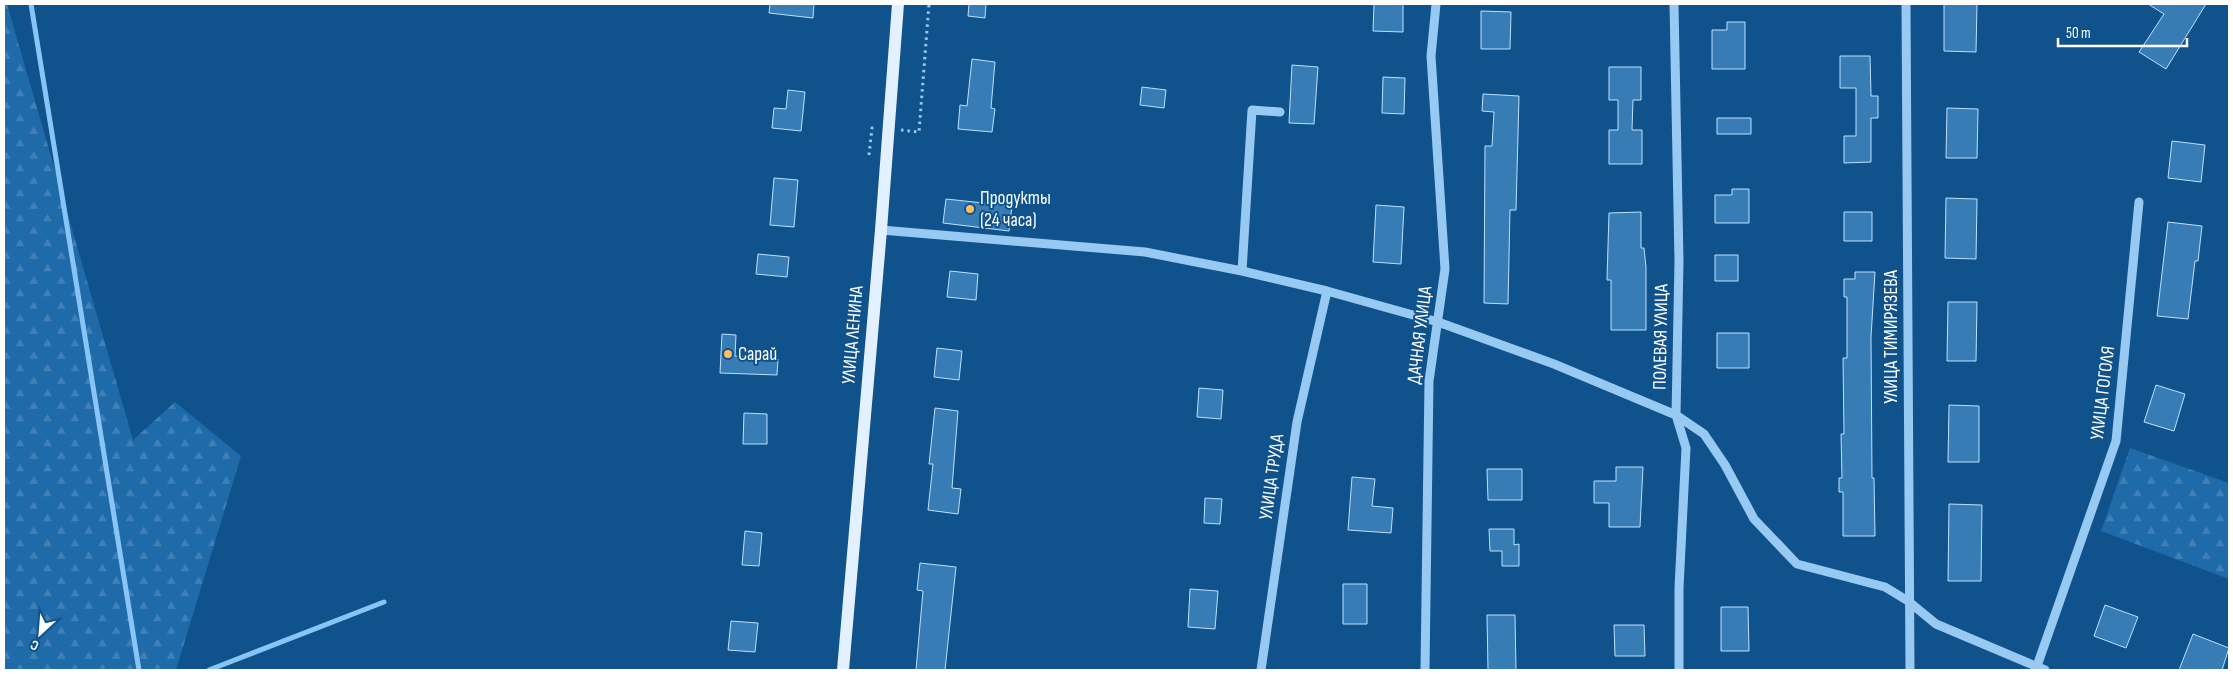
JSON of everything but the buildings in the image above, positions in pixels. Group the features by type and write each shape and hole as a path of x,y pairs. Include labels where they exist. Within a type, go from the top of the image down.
{"main road":[{"name":"УЛИЦА ЛЕНИНА","path":"843,670 881,230 898,4"}],"street":[{"name":"ДАЧНАЯ УЛИЦА","path":"1425,670 1429,381 1445,268 1432,56 1436,4"},
{"name":"ПОЛЕВАЯ УЛИЦА","path":"1674,4 1679,261 1676,415 1686,448 1679,588 1679,670"},
{"name":"УЛИЦА ТИМИРЯЗЕВА","path":"1906,4 1908,601 1910,670"},
{"path":"1242,271 1252,110 1280,112"},
{"name":"УЛИЦА ГОГОЛЯ","path":"2041,668 2116,441 2139,202"},
{"path":"881,230 1145,252 1242,271 1327,291 1438,322 1554,364 1676,415 1704,434 1725,465 1754,519 1797,564 1885,587 1908,601 1936,624 2041,668"},
{"name":"УЛИЦА ТРУДА","path":"1261,670 1297,422 1327,291"}],"path":[{"path":"870,155 872,128 919,132 929,4"}],"green space":[{"path":"4,4 7,4 133,440 175,402 241,456 176,670 4,670"},
{"path":"2130,448 2229,483 2229,579 2101,531"}],"waterway":[{"path":"31,4 139,670"},
{"path":"209,670 384,602"}],"place":[{"name":"Продукты (24 часа)","path":"970,209"},
{"name":"Сарай","path":"728,354"}]}
